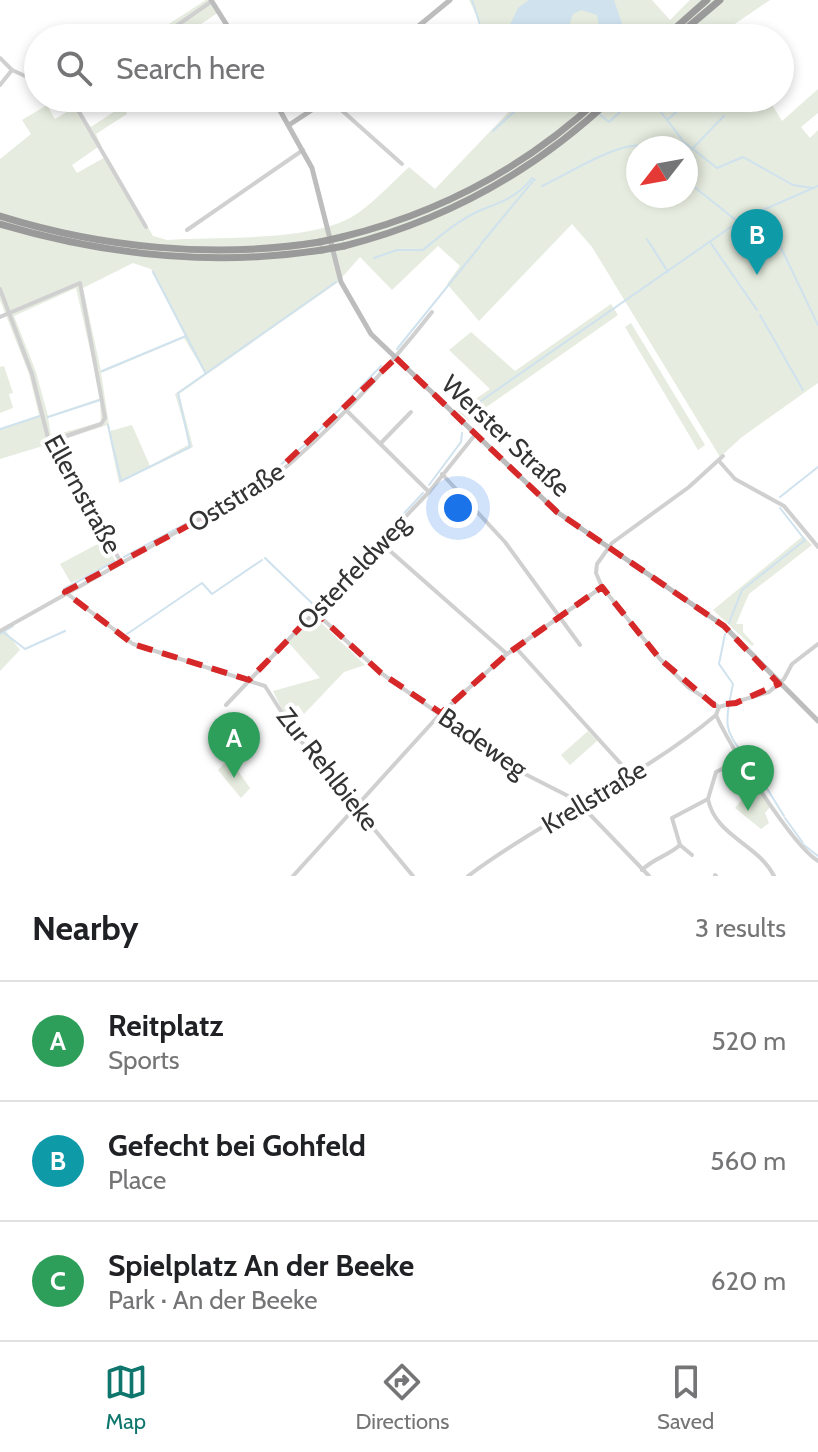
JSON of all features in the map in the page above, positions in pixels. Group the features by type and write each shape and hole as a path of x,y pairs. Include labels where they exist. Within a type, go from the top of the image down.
{"highway":[{"path":"680,24 707,0"},
{"path":"692,24 720,0"},
{"path":"0,224 93,247 179,257 262,258 408,227 480,195 527,167 591,112"},
{"path":"0,216 93,238 168,248 236,250 321,246"}],"main road":[{"path":"421,24 450,0"},
{"path":"211,1 226,24"},
{"name":"Werster Straße","path":"281,112 303,150 324,207 340,278 349,300 371,334 474,436 561,516 607,550 724,626 818,721"},
{"path":"289,125 309,112"}],"street":[{"path":"179,24 211,1"},
{"path":"0,58 12,70 24,76"},
{"path":"0,85 12,70"},
{"path":"79,112 146,227"},
{"path":"345,112 402,164"},
{"path":"187,230 303,150"},
{"path":"0,317 80,283 105,418 101,424 49,442"},
{"name":"Ellernstraße","path":"0,289 32,374 49,442 121,562"},
{"name":"Oststraße","path":"0,631 65,592 260,487 311,446 396,358 432,312"},
{"path":"346,410 429,492"},
{"path":"381,443 411,412"},
{"name":"Osterfeldweg","path":"226,705 429,492 474,436"},
{"path":"818,547 784,506 735,479 720,458 689,487 607,550 596,569 602,587 660,659 688,687 720,707 779,684 792,664 818,644"},
{"path":"442,474 505,542 580,645"},
{"path":"381,543 507,654"},
{"path":"293,876 441,713 507,654 602,587"},
{"name":"Zur Rehlbieke","path":"65,592 133,644 249,680 270,692 296,735 413,876"},
{"name":"Badeweg","path":"315,612 381,673 523,773 581,804 649,876"},
{"path":"516,648 631,775"},
{"path":"720,707 716,715 742,759 799,845 818,861"},
{"name":"Krellstraße","path":"468,876 631,775 716,715"},
{"path":"742,759 716,772 708,799 717,823 741,839 774,876"},
{"path":"692,855 680,845 672,818 708,799"},
{"path":"642,870 655,858 670,854 680,845"}],"highlighted area":[{"path":"396,358 557,512 724,626 779,684 736,703 714,705 660,659 602,587 507,654 441,713 381,673 315,612 249,680 133,644 65,592 260,487"}],"shaded area":[{"path":"206,0 210,0 219,12 201,24 169,24"},
{"path":"469,0 652,0 670,20 690,0 770,0 735,24 481,24"},
{"path":"818,89 818,113 801,127 810,138 818,130 818,383 742,437 720,457 592,247 572,224 479,321 447,284 460,266 438,246 392,290 360,257 337,283 179,394 193,447 119,483 107,425 56,442 54,446 86,500 82,503 46,445 0,459 0,429 39,415 29,374 0,300 0,159 31,134 22,120 35,112 51,112 55,119 67,112 79,112 91,127 114,112 126,112 96,134 101,145 72,165 77,173 107,156 153,236 167,240 293,234 340,223 378,197 409,167 435,189 509,112 777,112 782,121","holes":["133,263 151,269 185,336 101,371 83,288","76,288 101,398 48,416 36,372 14,316","184,338 205,373 175,394 190,444 150,466 132,425 110,431 101,373","100,400 101,422 51,436 48,417"]},
{"path":"611,304 618,315 468,420 458,411 490,389 449,350 471,332 515,371"},
{"path":"631,323 705,445 698,450 625,327"},
{"path":"4,366 13,393 9,394 13,408 0,413 0,367"},
{"path":"803,536 812,545 749,594 736,624 743,624 743,632 754,644 752,646 713,610"},
{"path":"105,540 115,561 71,583 60,564"},
{"path":"314,616 365,665 344,672 304,714 298,705 285,716 273,691 320,678 288,642"},
{"path":"5,630 20,650 0,671 0,633"},
{"path":"588,731 597,741 570,765 561,755"},
{"path":"229,758 250,788 241,798 218,770"},
{"path":"751,778 771,806 765,813 769,823 761,829 735,808 746,794 750,801 745,781"}],"water":[{"path":"529,0 614,0 622,24 598,24 597,15 581,10 573,14 570,24 510,24 518,8"}],"waterway":[{"path":"472,0 480,24"},
{"path":"493,131 514,112"},
{"path":"598,113 609,122 620,112"},
{"path":"661,112 684,142 717,168 743,157 793,185 813,188"},
{"path":"667,120 676,112"},
{"path":"698,143 724,116"},
{"path":"542,186 626,147"},
{"path":"374,258 397,250 423,250 465,218 509,198 532,178 535,180"},
{"path":"481,244 533,181"},
{"path":"818,186 763,210 818,325"},
{"path":"698,190 737,221"},
{"path":"465,412 738,222 763,210"},
{"path":"647,239 668,272"},
{"path":"710,242 757,310"},
{"path":"397,349 480,246"},
{"path":"153,272 206,374"},
{"path":"108,425 121,481 190,447 178,393 336,282"},
{"path":"760,315 803,390"},
{"path":"102,371 186,336"},
{"path":"255,486 307,443 381,366"},
{"path":"48,417 100,400"},
{"path":"0,429 40,416"},
{"path":"429,485 461,442 462,433"},
{"path":"780,497 818,467"},
{"path":"265,558 316,607 423,493"},
{"path":"729,623 742,590 805,540 780,508"},
{"path":"124,557 204,514"},
{"path":"127,634 202,583 212,594 262,560"},
{"path":"64,589 115,561"},
{"path":"0,634 13,626"},
{"path":"3,632 25,649 65,631"},
{"path":"725,634 719,664 733,684 728,714 729,731 756,772"},
{"path":"758,774 784,816"},
{"path":"785,818 803,843"},
{"path":"804,845 818,856"}],"place":[{"name":"Gefecht bei Gohfeld","path":"757,275"},
{"name":"Reitplatz","path":"234,778"},
{"name":"Spielplatz An der Beeke","path":"748,811"}]}
